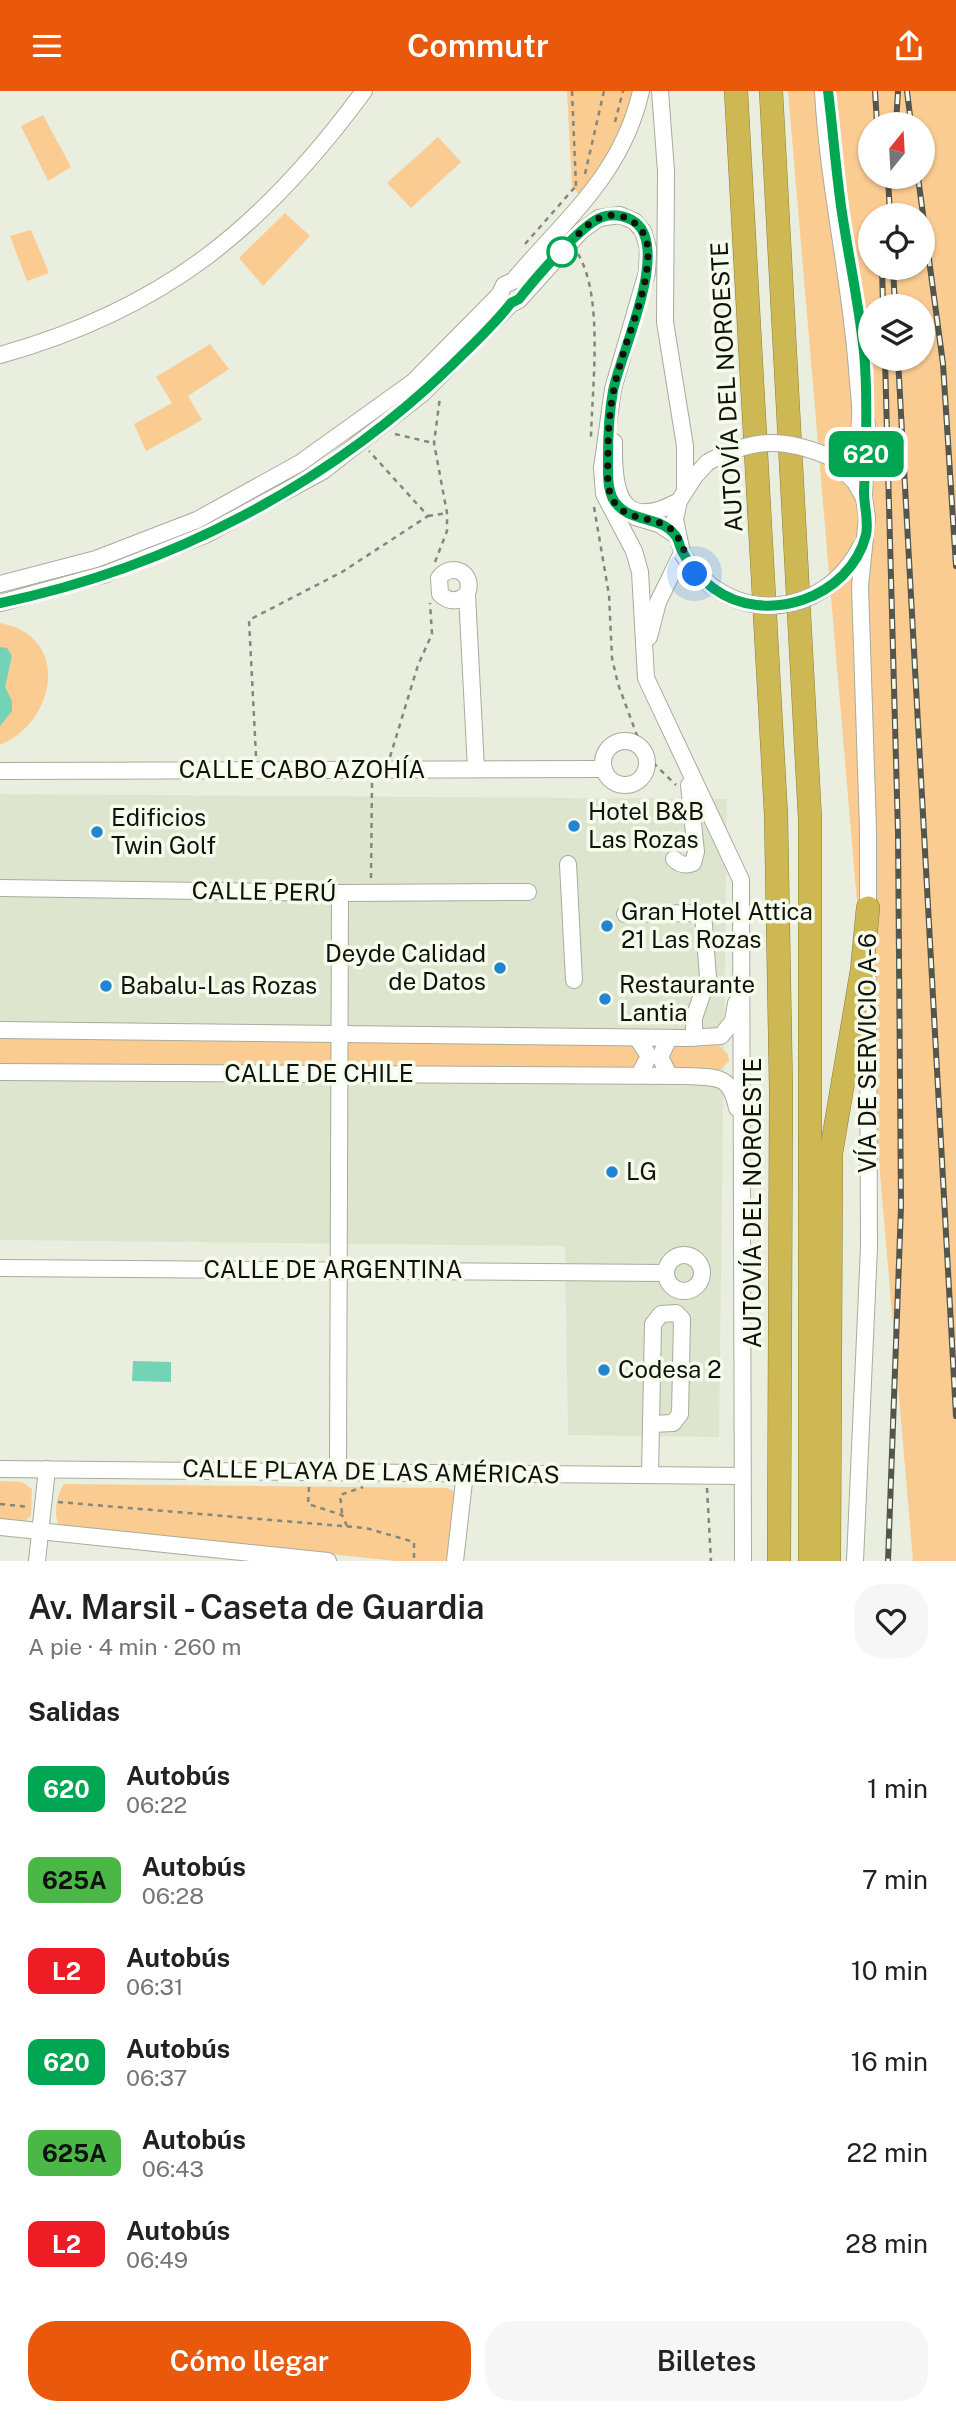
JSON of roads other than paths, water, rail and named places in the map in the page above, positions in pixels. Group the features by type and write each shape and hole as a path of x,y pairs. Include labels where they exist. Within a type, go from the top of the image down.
{"highway":[{"path":"720,91 750,334"},
{"name":"AUTOVÍA DEL NOROESTE","path":"736,91 776,815 781,1091 779,1561"},
{"path":"771,91 810,819 810,1561"},
{"path":"829,1561 831,1153 862,970 868,908"}],"street":[{"path":"0,355 45,342 147,298 213,254 256,216 334,132 364,91"},
{"path":"520,280 600,185 622,150 641,91"},
{"path":"660,91 666,171 665,322 685,446 682,496 675,519 677,536 682,552 695,574 715,590 738,602 762,606 787,604 812,597 833,585 851,567 867,526 864,498 867,418 864,354 826,91"},
{"path":"826,91 834,207 852,314 859,399 858,434 851,447 830,457"},
{"path":"562,228 590,209 607,205 623,207 639,215 647,225 655,253 653,274 620,391 615,422 613,472 616,492 632,509 647,513 663,510 682,496 708,462 755,443 781,442 807,447 830,457 844,468 864,498"},
{"path":"0,603 106,574 205,535 323,471 378,429 443,373 505,299 504,285 520,280 590,223 609,215 620,215 635,221 643,231 648,248 640,303 617,376 602,468 604,494 623,526 637,562 650,690 741,880 743,1560"},
{"path":"0,584 96,559 197,520 300,463 413,382 505,299"},
{"path":"608,422 608,477 611,497 629,515 659,524 677,536"},
{"name":"VÍA DE SERVICIO A-6","path":"855,1561 869,1247 869,830 860,642 862,544"},
{"path":"645,660 658,601 682,552"},
{"path":"467,594 476,769"},
{"path":"622,741 637,744 646,756 643,776 632,784 612,780 604,769 605,754 609,748 622,741"},
{"path":"674,859 678,864 687,865 692,863 696,852 686,768"},
{"name":"CALLE CABO AZOHÍA","path":"0,771 604,769"},
{"path":"568,865 574,980"},
{"name":"CALLE PERÚ","path":"0,888 340,894 528,892"},
{"path":"338,1471 340,894"},
{"path":"625,914 703,913 708,977 694,1018 694,1038"},
{"name":"CALLE DE CHILE","path":"0,1030 636,1038 720,1036 733,1021 743,966"},
{"path":"636,1038 649,1056 639,1075"},
{"path":"669,1038 660,1057 669,1075"},
{"name":"CALLE DE CHILE","path":"0,1072 669,1075 721,1078 733,1089 743,1135"},
{"name":"CALLE DE ARGENTINA","path":"0,1268 666,1273"},
{"path":"650,1474 651,1424 653,1324 662,1314 676,1313 682,1319 680,1414 673,1423 651,1424"},
{"name":"CALLE PLAYA DE LAS AMÉRICAS","path":"0,1469 742,1476"},
{"path":"37,1561 47,1469"},
{"path":"455,1561 465,1473"},
{"path":"0,1527 249,1557 328,1561"}],"railway":[{"path":"875,91 876,112"},
{"path":"897,112 898,91"},
{"path":"907,91 910,112"},
{"path":"889,189 889,203"},
{"path":"920,189 943,364 956,566"},
{"path":"882,280 883,294"},
{"path":"894,280 894,294"},
{"path":"885,371 898,833 901,1207 888,1561"},
{"path":"899,371 956,1416"}],"place":[{"name":"Hotel B&B Las Rozas","path":"574,826"},
{"name":"Edificios Twin Golf","path":"97,832"},
{"name":"Gran Hotel Attica 21 Las Rozas","path":"607,926"},
{"name":"Deyde Calidad de Datos","path":"500,968"},
{"name":"Babalu-Las Rozas","path":"106,986"},
{"name":"Restaurante Lantia","path":"605,999"},
{"name":"LG","path":"612,1172"},
{"name":"Codesa 2","path":"604,1370"}]}
